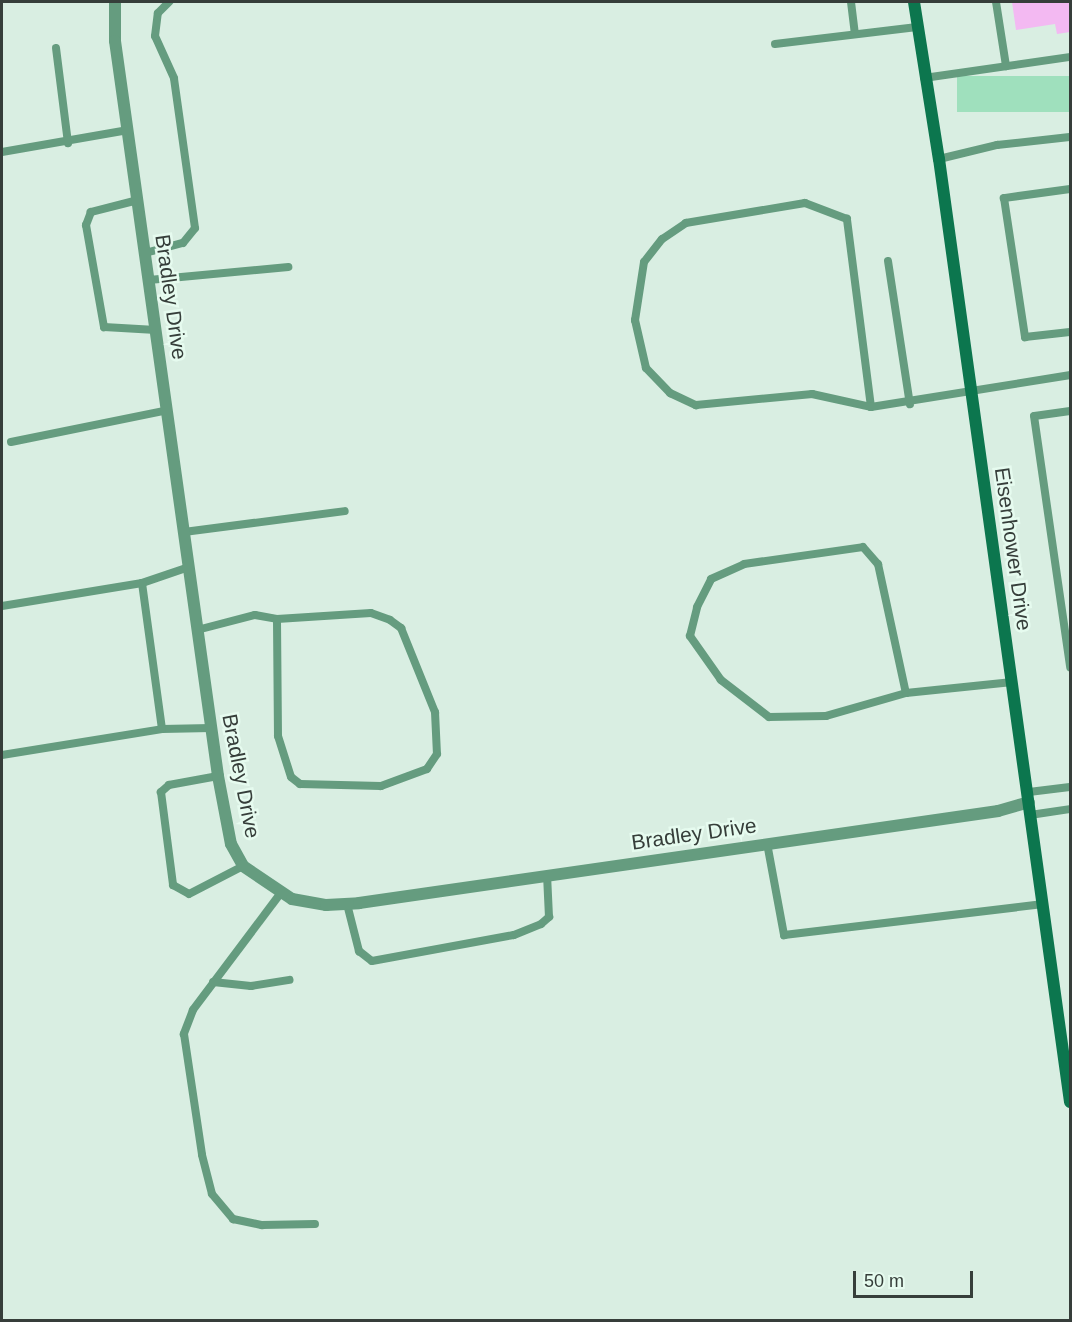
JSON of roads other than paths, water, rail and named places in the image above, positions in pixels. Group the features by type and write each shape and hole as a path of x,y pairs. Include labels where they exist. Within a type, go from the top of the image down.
{"street":[{"name":"Bradley Drive","path":"115,2 115,41 218,776 231,844 243,866 280,894 326,905 347,904 998,810 1030,803"},
{"name":"Eisenhower Drive","path":"914,2 924,78 939,159 1071,1102"}],"lane":[{"path":"145,253 183,243 195,228 174,78 155,36 158,13 169,2"},
{"path":"851,2 855,34"},
{"path":"996,2 1006,66"},
{"path":"775,44 917,27"},
{"path":"56,48 68,143"},
{"path":"924,78 1071,57"},
{"path":"2,152 68,143 128,130"},
{"path":"939,159 997,145 1071,137"},
{"path":"1071,189 1004,198 1025,337 1071,332"},
{"path":"138,200 91,212 86,225 104,327 156,330"},
{"path":"871,407 847,219 805,203 686,223 662,239 644,262 635,320 646,368 670,393 696,405 812,394 871,407 910,404 971,389 1071,375"},
{"path":"888,261 910,404"},
{"path":"149,280 288,267"},
{"path":"11,442 168,410"},
{"path":"1071,411 1035,416 1071,668"},
{"path":"184,532 345,511"},
{"path":"906,693 878,564 863,547 744,564 711,579 696,607 690,636 721,680 769,717 826,716 906,693 1012,682"},
{"path":"2,606 142,583 189,567"},
{"path":"142,583 162,729"},
{"path":"197,630 255,615 277,619 371,613 401,628 435,712 437,754 427,769 381,786 300,784 291,777 279,736 277,619"},
{"path":"2,755 162,729 211,728"},
{"path":"218,776 170,784 161,792 173,885 189,894 243,866"},
{"path":"1030,803 1071,787"},
{"path":"1030,803 1071,809"},
{"path":"767,843 784,935 1043,904"},
{"path":"347,904 359,951 372,961 514,935 541,924 549,917 547,875"},
{"path":"280,894 193,1010 184,1034 202,1155 212,1194 233,1219 262,1225 315,1224"},
{"path":"213,982 251,986 290,980"}]}
